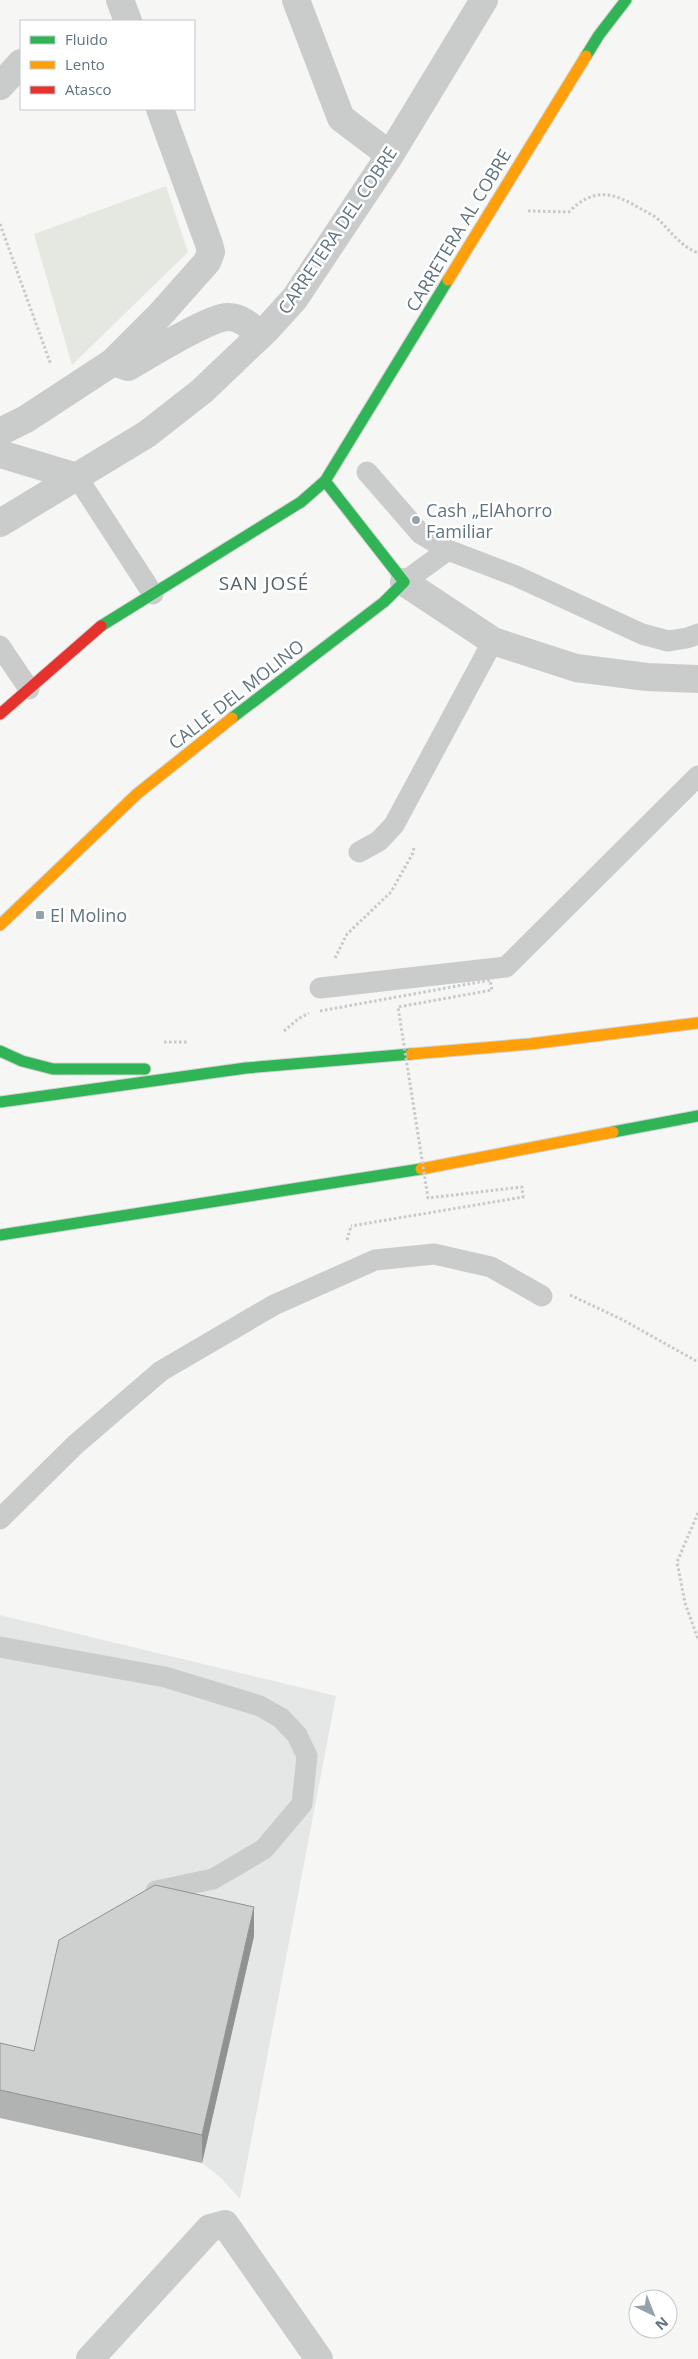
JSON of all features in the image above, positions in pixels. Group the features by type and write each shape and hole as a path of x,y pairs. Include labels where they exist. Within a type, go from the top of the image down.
{"main road":[{"name":"CARRETERA AL COBRE","path":"0,714 104,624 301,502 325,481 599,35 626,0"},
{"path":"325,481 404,582"},
{"name":"CALLE DEL MOLINO","path":"0,925 137,794 229,720 384,602 404,582"},
{"path":"0,1102 246,1068 530,1044 698,1023"},
{"path":"0,1051 22,1061 53,1069 246,1068"},
{"path":"0,1235 451,1164 698,1116"},
{"path":"8,1245 41,1228"}],"street":[{"path":"296,0 341,118 390,155"},
{"name":"CARRETERA DEL COBRE","path":"0,523 147,434 202,391 295,298 390,155 483,0"},
{"path":"0,86 20,64"},
{"path":"0,432 26,419 113,362 159,316 207,262 211,252 160,110"},
{"path":"113,362 128,367 208,324 228,317 246,323 261,334"},
{"path":"0,454 76,477"},
{"path":"404,582 493,641 576,668 647,677 698,679"},
{"path":"90,2359 210,2228 225,2224 319,2359"}],"lane":[{"path":"366,472 421,534 448,550 516,576 642,634 668,641 698,634"},
{"path":"76,477 153,594"},
{"path":"404,582 448,550"},
{"path":"359,852 378,841 394,825 493,641"},
{"path":"0,646 29,689"},
{"path":"320,988 506,967 698,776"},
{"path":"0,1519 75,1445 161,1371 274,1305 375,1260 434,1254 491,1267 542,1296"},
{"path":"0,1647 165,1676 260,1706 281,1718 297,1735 307,1756 302,1804 264,1849 213,1879 156,1891"}],"path":[{"path":"497,199 529,212 569,212 578,202 590,196 616,195 658,219 688,249 698,253"},
{"path":"0,224 62,396"},
{"path":"308,1014 347,934 391,892 413,853 414,847 410,834 406,830 394,825"},
{"path":"281,1034 298,1019 308,1014 490,980 492,990 398,1006 428,1198 522,1187 523,1197 350,1226"},
{"path":"154,1042 194,1042"},
{"path":"542,1296 572,1295 698,1362"},
{"path":"698,1513 677,1562 685,1603 698,1639"}],"shaded area":[{"path":"166,186 188,252 72,365 34,234"},
{"path":"0,1615 336,1696 240,2199 221,2178 202,2163 0,2118"}],"building":[{"path":"155,1885 254,1907 202,2135 0,2090 0,2043 34,2051 59,1940"}],"traffic: fast":[{"path":"586,56 599,35 626,0"},
{"path":"101,626 301,502 325,481 448,280"},
{"path":"232,718 384,602 404,582 325,481"},
{"path":"0,1051 22,1061 53,1069 145,1069"},
{"path":"0,1102 246,1068 411,1054"},
{"path":"613,1132 698,1116"},
{"path":"0,1235 421,1169"}],"traffic: slow":[{"path":"448,280 586,56"},
{"path":"0,925 137,794 232,718"},
{"path":"411,1054 530,1044 698,1023"},
{"path":"421,1169 613,1132"}],"traffic: jam":[{"path":"0,714 101,626"}],"place":[{"name":"Cash „ElAhorro Familiar","path":"416,520"},
{"name":"El Molino","path":"40,915"}],"district":[{"name":"SAN JOSÉ","path":"264,583"}]}
